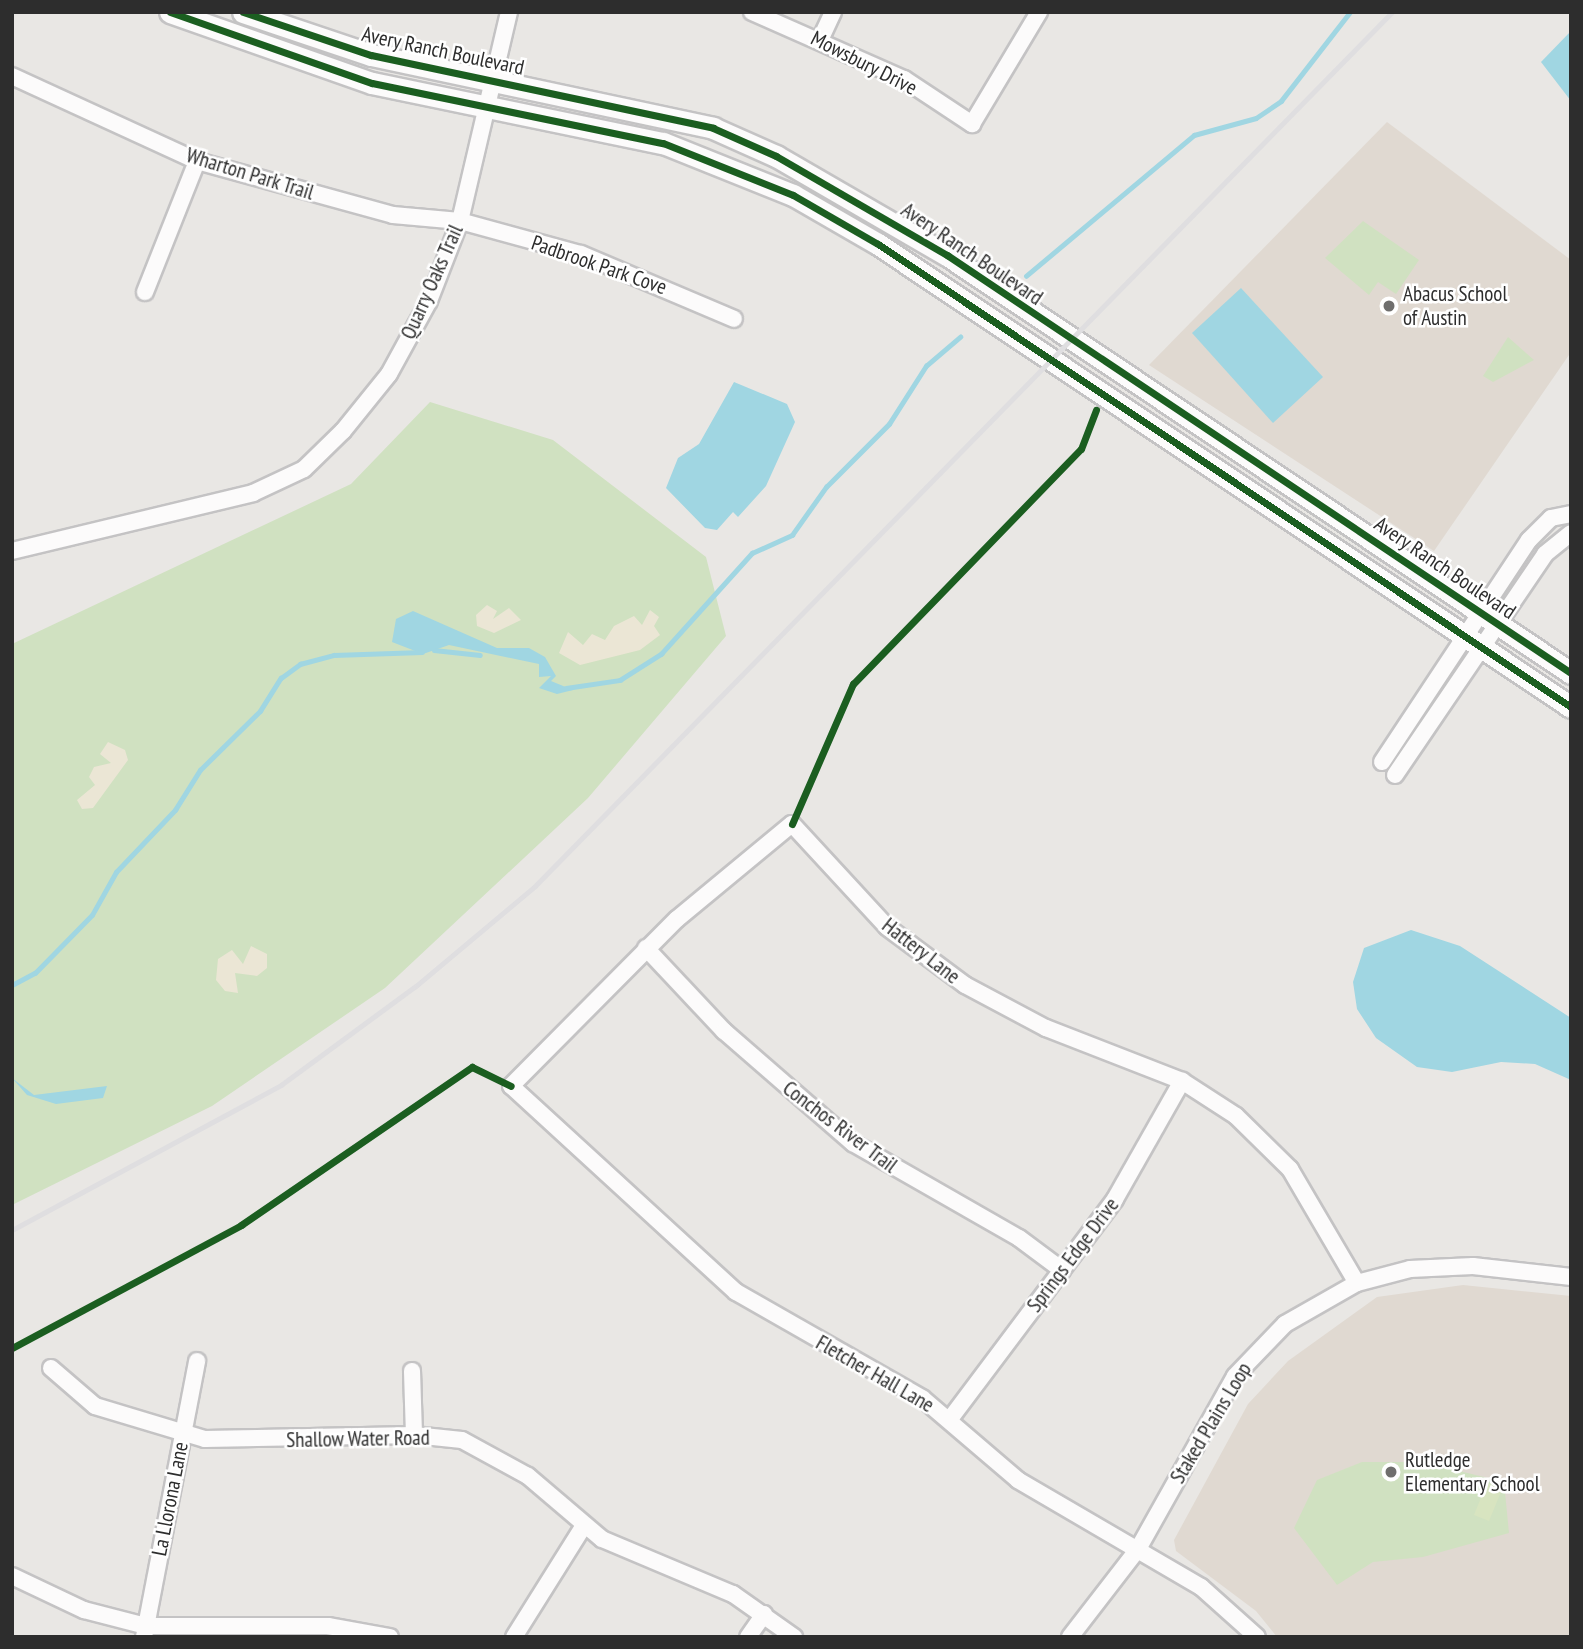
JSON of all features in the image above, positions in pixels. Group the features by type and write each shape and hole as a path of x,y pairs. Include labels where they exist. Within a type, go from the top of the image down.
{"main road":[{"name":"Avery Ranch Boulevard","path":"170,12 372,83 663,142 793,195 878,244 1571,706"},
{"name":"Avery Ranch Boulevard","path":"243,12 371,55 713,128 823,180 947,255 1571,673"}],"street":[{"name":"Quarry Oaks Trail","path":"12,551 81,531 166,520 253,494 304,469 389,374 429,301 460,221 509,12"},
{"name":"Mowsbury Drive","path":"752,12 821,38 904,79 972,124 1039,12"},
{"path":"821,38 833,12"},
{"name":"Wharton Park Trail","path":"12,76 197,161 393,215 460,221"},
{"path":"145,292 197,161"},
{"name":"Padbrook Park Cove","path":"460,221 581,254 734,319"},
{"path":"1381,762 1463,635 1542,524 1571,514"},
{"path":"1395,775 1550,548 1571,533"},
{"name":"Hattery Lane","path":"511,1086 646,948 792,824 887,927 956,979 1046,1028 1182,1082 1236,1116 1290,1169 1356,1283"},
{"name":"Conchos River Trail","path":"646,948 724,1031 853,1143 1019,1238 1062,1270"},
{"name":"Springs Edge Drive","path":"950,1419 1140,1162 1182,1082"},
{"name":"Fletcher Hall Lane","path":"511,1086 736,1292 950,1419 1018,1480 1201,1587 1257,1637"},
{"name":"Staked Plains Loop","path":"1070,1637 1138,1549 1248,1360 1285,1324 1356,1283 1455,1266 1571,1277"},
{"name":"La Llorona Lane","path":"145,1631 197,1361"},
{"name":"Shallow Water Road","path":"51,1368 95,1406 182,1433 234,1441 414,1435 462,1440 495,1454 583,1527 764,1614 794,1637"},
{"path":"412,1371 414,1435"},
{"path":"514,1637 583,1527"},
{"path":"12,1576 83,1610 145,1631 328,1626 390,1637"},
{"path":"748,1637 764,1614"}],"shaded area":[{"name":"Abacus School of Austin","path":"1387,122 1571,260 1571,352 1434,551 1149,365"},
{"name":"Rutledge Elementary School","path":"1463,1285 1571,1296 1571,1637 1277,1637 1256,1611 1176,1551 1174,1540 1248,1404 1288,1361 1377,1297"}],"green space":[{"path":"1363,221 1419,260 1396,294 1378,282 1369,295 1325,258"},
{"path":"1508,337 1534,360 1493,382 1483,376"},
{"path":"430,402 553,440 706,557 726,636 588,798 385,988 212,1106 12,1205 12,644 351,484"},
{"path":"1362,1462 1423,1462 1504,1482 1509,1533 1423,1557 1373,1562 1337,1585 1294,1528 1317,1480"},
{"path":"1487,1483 1502,1489 1489,1521 1474,1515"}],"sand":[{"path":"487,605 497,611 493,619 509,608 521,620 494,633 477,626 476,615"},
{"path":"650,610 659,617 654,626 660,635 640,650 580,665 559,653 568,632 583,645 592,634 605,640 614,626 634,616 642,625"},
{"path":"108,742 125,750 128,760 93,808 82,809 77,800 95,785 89,777 94,767 111,763 100,754"},
{"path":"251,946 267,954 267,968 257,976 235,973 238,993 225,991 216,980 218,959 232,950 243,964"}],"water":[{"path":"1571,31 1571,101 1541,62"},
{"path":"1241,288 1323,377 1273,423 1192,333"},
{"path":"734,382 787,404 795,422 766,486 738,517 733,512 717,530 705,528 666,488 678,458 699,444"},
{"path":"413,611 497,648 529,648 545,657 556,676 551,681 573,690 557,694 539,688 551,676 539,677 539,664 449,645 423,654 392,642 396,619"},
{"path":"1411,930 1460,946 1571,1018 1571,1080 1535,1064 1501,1062 1452,1072 1417,1067 1376,1038 1357,1009 1353,982 1364,948"},
{"path":"12,1078 34,1095 107,1086 103,1098 56,1104 27,1095"}],"waterway":[{"path":"1026,276 1194,135 1256,118 1281,101 1350,12"},
{"path":"566,688 620,680 661,654 752,553 792,535 826,487 889,424 926,366 960,337"},
{"path":"434,650 480,655"},
{"path":"12,985 35,973 92,915 116,872 175,810 200,770 260,711 281,678 300,664 334,655 422,652"}],"railway":[{"path":"12,1230 281,1085 416,986 535,886 1392,12"}],"cycle path":[{"path":"170,12 372,83 663,143 793,195 878,244 1571,707"},
{"path":"243,12 371,55 713,128 776,156 947,255 1571,673"},
{"path":"792,824 853,684 1081,449 1096,410"},
{"path":"12,1348 241,1225 472,1067 511,1086"}],"place":[{"name":"Abacus School of Austin","path":"1389,306"},
{"name":"Rutledge Elementary School","path":"1391,1472"}]}
